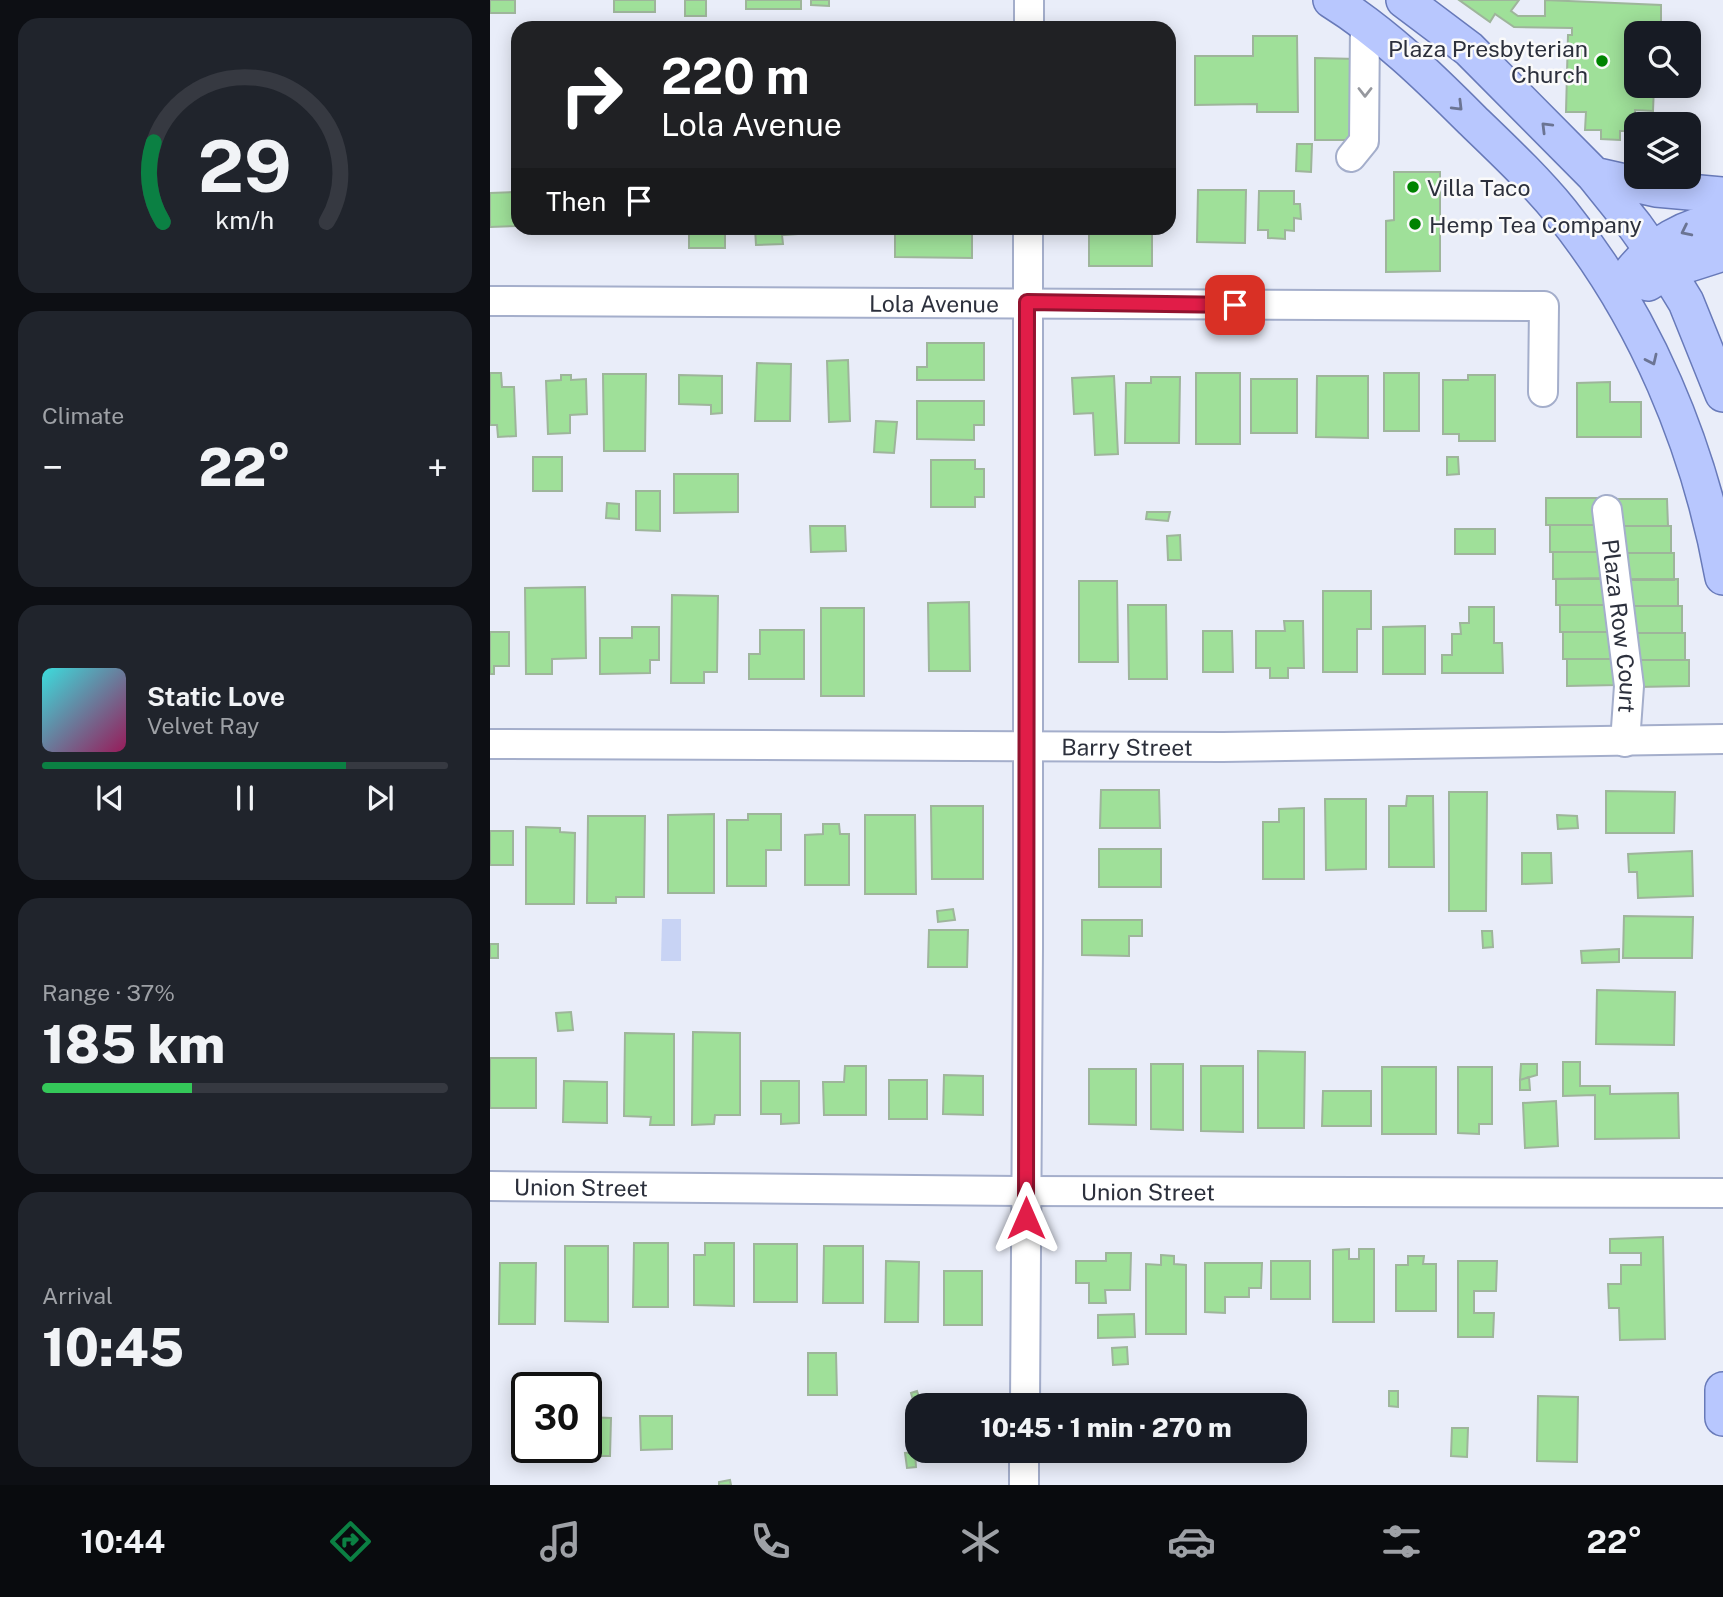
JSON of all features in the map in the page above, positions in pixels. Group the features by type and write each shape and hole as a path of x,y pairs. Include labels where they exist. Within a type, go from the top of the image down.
{"main road":[{"path":"1331,0 1417,64 1559,210 1621,299 1638,329 1684,430 1714,526 1723,577"},
{"path":"1404,0 1469,49 1594,176 1660,261 1690,310 1723,394"},
{"path":"1594,176 1656,189 1723,195"},
{"path":"1621,299 1660,261 1682,231 1704,222 1723,221"},
{"path":"1660,261 1723,253"},
{"path":"1723,1390 1723,1418"}],"street":[{"path":"1029,0 1029,21"},
{"path":"1351,157 1364,141 1365,24"},
{"path":"1025,1393 1028,235"},
{"name":"Lola Avenue","path":"490,302 1544,306 1544,392"},
{"name":"Plaza Row Court","path":"1607,510 1629,686 1625,742"},
{"name":"Barry Street","path":"490,744 1231,747 1723,739"},
{"name":"Union Street","path":"490,1186 1027,1191 1723,1192"},
{"path":"1024,1463 1024,1485"}],"water":[{"path":"662,919 681,919 681,961 661,961"}],"building":[{"path":"490,0 515,0 515,13 490,13"},
{"path":"614,0 655,0 655,12 614,12"},
{"path":"685,0 706,0 706,16 685,16"},
{"path":"746,0 801,0 801,9 746,9"},
{"path":"811,0 829,0 829,6 811,5"},
{"name":"Plaza Presbyterian Church","path":"1459,0 1519,0 1511,11 1518,16 1545,16 1545,0 1661,5 1661,21 1624,21 1624,98 1654,98 1653,111 1624,112 1624,131 1620,131 1620,140 1601,139 1601,130 1585,130 1586,112 1566,112 1568,35 1572,35 1572,28 1514,27 1495,14 1490,22"},
{"path":"1253,36 1297,36 1298,112 1257,112 1257,104 1195,105 1195,56 1253,56"},
{"path":"1315,58 1357,59 1357,140 1315,140"},
{"path":"1297,144 1312,144 1311,172 1296,171"},
{"path":"1394,172 1440,172 1440,271 1386,272 1386,221 1394,220"},
{"path":"1198,190 1246,190 1245,243 1197,242"},
{"path":"1259,191 1294,191 1294,204 1300,204 1301,219 1294,218 1294,231 1285,230 1285,239 1268,238 1268,230 1258,230"},
{"path":"511,192 511,226 490,227 490,193"},
{"path":"689,235 725,235 725,248 689,248"},
{"path":"755,235 782,235 783,244 756,245"},
{"path":"895,235 972,235 972,258 895,257"},
{"path":"1089,235 1152,235 1152,266 1089,266"},
{"path":"927,343 984,343 984,380 917,380 917,367 927,367"},
{"path":"848,360 850,421 829,422 827,361"},
{"path":"757,363 791,364 790,421 755,421"},
{"path":"490,373 501,373 502,387 514,387 516,436 498,437 497,425 490,425"},
{"path":"1196,373 1240,373 1240,444 1196,444"},
{"path":"1384,373 1419,373 1419,431 1384,431"},
{"path":"603,374 646,374 645,451 604,451"},
{"path":"561,375 571,375 571,380 586,379 587,414 570,415 570,433 548,434 546,381 561,380"},
{"path":"679,375 722,376 722,413 711,414 711,405 679,404"},
{"path":"1468,375 1495,375 1495,441 1459,441 1459,434 1443,434 1443,380 1468,380"},
{"path":"1114,376 1118,454 1095,455 1093,413 1074,414 1072,378"},
{"path":"1317,376 1368,376 1368,438 1316,437"},
{"path":"1151,377 1180,377 1179,443 1125,443 1126,383 1151,383"},
{"path":"1251,379 1297,379 1297,433 1251,433"},
{"path":"1610,382 1610,402 1641,402 1641,437 1577,437 1577,383"},
{"path":"917,401 984,401 984,425 974,425 974,440 917,439"},
{"path":"876,421 897,422 894,453 874,452"},
{"path":"533,457 562,457 562,491 533,491"},
{"path":"1447,457 1458,457 1459,474 1447,475"},
{"path":"931,460 975,460 975,469 984,469 984,497 975,497 975,507 931,507"},
{"path":"674,474 738,474 738,512 674,513"},
{"path":"636,491 660,491 660,531 636,530"},
{"path":"1546,498 1597,498 1597,525 1546,525"},
{"path":"1617,499 1667,499 1668,526 1617,526"},
{"path":"607,503 619,504 619,519 606,518"},
{"path":"1147,512 1170,512 1168,521 1146,519"},
{"path":"1550,525 1600,525 1600,552 1550,552"},
{"path":"810,526 845,526 846,551 811,552"},
{"path":"1620,526 1671,526 1671,553 1621,553"},
{"path":"1455,529 1495,529 1495,554 1455,554"},
{"path":"1180,535 1181,560 1168,560 1167,536"},
{"path":"1553,552 1603,552 1603,578 1553,579"},
{"path":"1623,553 1674,553 1674,580 1623,579"},
{"path":"1556,579 1607,579 1607,605 1556,605"},
{"path":"1678,579 1678,606 1628,606 1628,580"},
{"path":"1079,581 1117,581 1118,662 1079,662"},
{"path":"585,587 586,658 552,659 552,674 526,674 525,588"},
{"path":"1323,591 1371,591 1371,629 1357,629 1357,672 1323,672"},
{"path":"672,595 718,596 717,672 704,672 704,683 671,683"},
{"path":"969,602 970,671 929,671 928,603"},
{"path":"1128,605 1166,605 1167,679 1129,679"},
{"path":"1560,605 1611,605 1611,632 1560,632"},
{"path":"1631,606 1682,606 1682,633 1631,633"},
{"path":"1469,607 1494,607 1494,643 1502,643 1503,673 1442,673 1442,655 1452,655 1452,634 1461,634 1460,623 1469,623"},
{"path":"821,608 864,608 864,696 821,696"},
{"path":"1284,621 1303,621 1304,668 1288,668 1288,678 1270,678 1270,668 1256,668 1256,631 1285,631"},
{"path":"1425,626 1425,674 1383,674 1383,627"},
{"path":"632,627 659,627 659,660 650,660 650,673 600,674 600,638 632,638"},
{"path":"760,630 804,630 804,679 749,679 749,654 760,654"},
{"path":"1203,631 1232,631 1233,672 1203,672"},
{"path":"490,632 509,632 509,666 494,666 494,674 490,674"},
{"path":"1563,632 1614,632 1614,659 1563,659"},
{"path":"1634,633 1685,633 1685,660 1634,660"},
{"path":"1567,659 1617,659 1617,685 1567,686"},
{"path":"1638,660 1689,660 1689,686 1638,687"},
{"path":"1101,790 1159,790 1160,828 1100,828"},
{"path":"1606,791 1675,792 1674,833 1606,833"},
{"path":"1449,792 1487,792 1486,911 1449,911"},
{"path":"1407,796 1433,796 1434,867 1389,867 1389,806 1406,806"},
{"path":"1325,799 1366,799 1366,869 1326,870"},
{"path":"931,806 983,806 983,879 932,879"},
{"path":"1304,808 1304,879 1263,879 1263,822 1279,822 1279,809"},
{"path":"714,814 714,893 668,893 668,815"},
{"path":"748,814 781,814 781,850 766,850 766,886 727,886 727,820 748,820"},
{"path":"865,815 915,815 916,894 865,894"},
{"path":"1557,815 1577,816 1578,828 1558,829"},
{"path":"588,816 645,816 644,897 616,897 616,903 587,903"},
{"path":"823,824 839,824 840,834 849,834 849,885 805,885 805,835 823,834"},
{"path":"526,827 560,828 560,832 575,833 574,904 526,904"},
{"path":"490,831 513,831 513,865 490,865"},
{"path":"1099,849 1161,849 1161,887 1099,887"},
{"path":"1692,851 1693,896 1638,898 1637,872 1629,872 1628,854"},
{"path":"1522,853 1551,853 1552,883 1522,884"},
{"path":"953,909 955,920 938,922 937,911"},
{"path":"1624,916 1693,917 1692,958 1623,958"},
{"path":"1082,920 1142,920 1142,936 1129,936 1129,956 1082,955"},
{"path":"929,930 968,930 967,967 928,967"},
{"path":"1482,931 1492,931 1493,947 1483,948"},
{"path":"490,944 498,944 498,958 490,958"},
{"path":"1619,949 1619,962 1582,963 1581,951"},
{"path":"1597,990 1675,992 1674,1045 1596,1044"},
{"path":"571,1012 573,1030 558,1031 556,1013"},
{"path":"693,1032 740,1033 740,1115 715,1115 714,1124 692,1125"},
{"path":"625,1033 674,1034 674,1125 650,1125 651,1117 624,1116"},
{"path":"1258,1051 1305,1052 1304,1128 1258,1128"},
{"path":"490,1058 536,1058 536,1108 490,1108"},
{"path":"1563,1062 1580,1062 1580,1086 1610,1086 1610,1094 1678,1093 1679,1138 1595,1139 1595,1095 1563,1096"},
{"path":"1151,1064 1183,1064 1183,1130 1151,1129"},
{"path":"1521,1064 1537,1064 1537,1075 1520,1080"},
{"path":"845,1066 866,1066 866,1115 824,1115 823,1082 844,1082"},
{"path":"1201,1066 1243,1066 1243,1132 1201,1131"},
{"path":"1382,1067 1436,1067 1436,1134 1382,1134"},
{"path":"1458,1067 1492,1067 1492,1124 1479,1124 1479,1134 1458,1133"},
{"path":"1089,1069 1136,1069 1136,1125 1089,1124"},
{"path":"944,1075 983,1076 983,1115 943,1114"},
{"path":"1529,1077 1530,1090 1520,1090 1520,1080"},
{"path":"889,1080 927,1080 927,1119 889,1119"},
{"path":"564,1081 607,1082 607,1123 563,1122"},
{"path":"761,1081 799,1081 799,1123 781,1124 781,1114 761,1114"},
{"path":"1323,1091 1371,1091 1371,1126 1322,1126"},
{"path":"1556,1101 1558,1146 1525,1148 1523,1103"},
{"path":"1663,1237 1665,1339 1620,1340 1619,1308 1609,1308 1608,1284 1621,1284 1621,1265 1641,1265 1641,1253 1610,1253 1610,1239"},
{"path":"634,1243 668,1243 668,1307 633,1307"},
{"path":"705,1243 734,1243 734,1306 694,1305 694,1255 705,1255"},
{"path":"754,1244 797,1244 797,1302 754,1302"},
{"path":"565,1246 608,1246 608,1322 565,1321"},
{"path":"824,1246 863,1246 863,1303 823,1303"},
{"path":"1349,1249 1349,1259 1359,1259 1359,1249 1374,1249 1374,1322 1333,1322 1333,1250"},
{"path":"1106,1253 1131,1253 1130,1290 1105,1290 1106,1303 1089,1303 1089,1283 1076,1283 1076,1261 1106,1261"},
{"path":"1161,1255 1174,1256 1174,1264 1186,1265 1186,1334 1146,1334 1146,1264 1161,1265"},
{"path":"1408,1256 1424,1256 1423,1264 1436,1264 1436,1311 1396,1311 1396,1265 1408,1265"},
{"path":"886,1261 919,1262 918,1322 885,1322"},
{"path":"1271,1261 1310,1261 1310,1299 1271,1299"},
{"path":"1458,1261 1497,1261 1496,1291 1474,1291 1474,1313 1494,1313 1493,1337 1458,1337"},
{"path":"500,1263 536,1263 535,1324 499,1324"},
{"path":"1205,1263 1262,1263 1261,1288 1249,1288 1249,1297 1225,1297 1225,1313 1205,1312"},
{"path":"944,1271 982,1271 982,1325 944,1325"},
{"path":"1134,1314 1135,1337 1098,1338 1098,1315"},
{"path":"1127,1347 1128,1364 1113,1365 1112,1348"},
{"path":"808,1353 836,1353 837,1395 808,1395"},
{"path":"1389,1391 1398,1391 1398,1407 1389,1406"},
{"path":"1538,1396 1578,1397 1577,1462 1537,1461"},
{"path":"640,1416 672,1416 672,1449 641,1450"},
{"path":"602,1418 611,1418 610,1456 602,1456"},
{"path":"1452,1428 1468,1428 1467,1457 1451,1456"},
{"path":"906,1463 916,1463 916,1467 907,1468"},
{"path":"730,1480 731,1485 719,1485 719,1482"}],"place":[{"name":"Plaza Presbyterian Church","path":"1602,61"},
{"name":"Villa Taco","path":"1413,187"},
{"name":"Hemp Tea Company","path":"1415,224"}],"route":[{"path":"1026,1218 1027,302 1235,305"}]}
